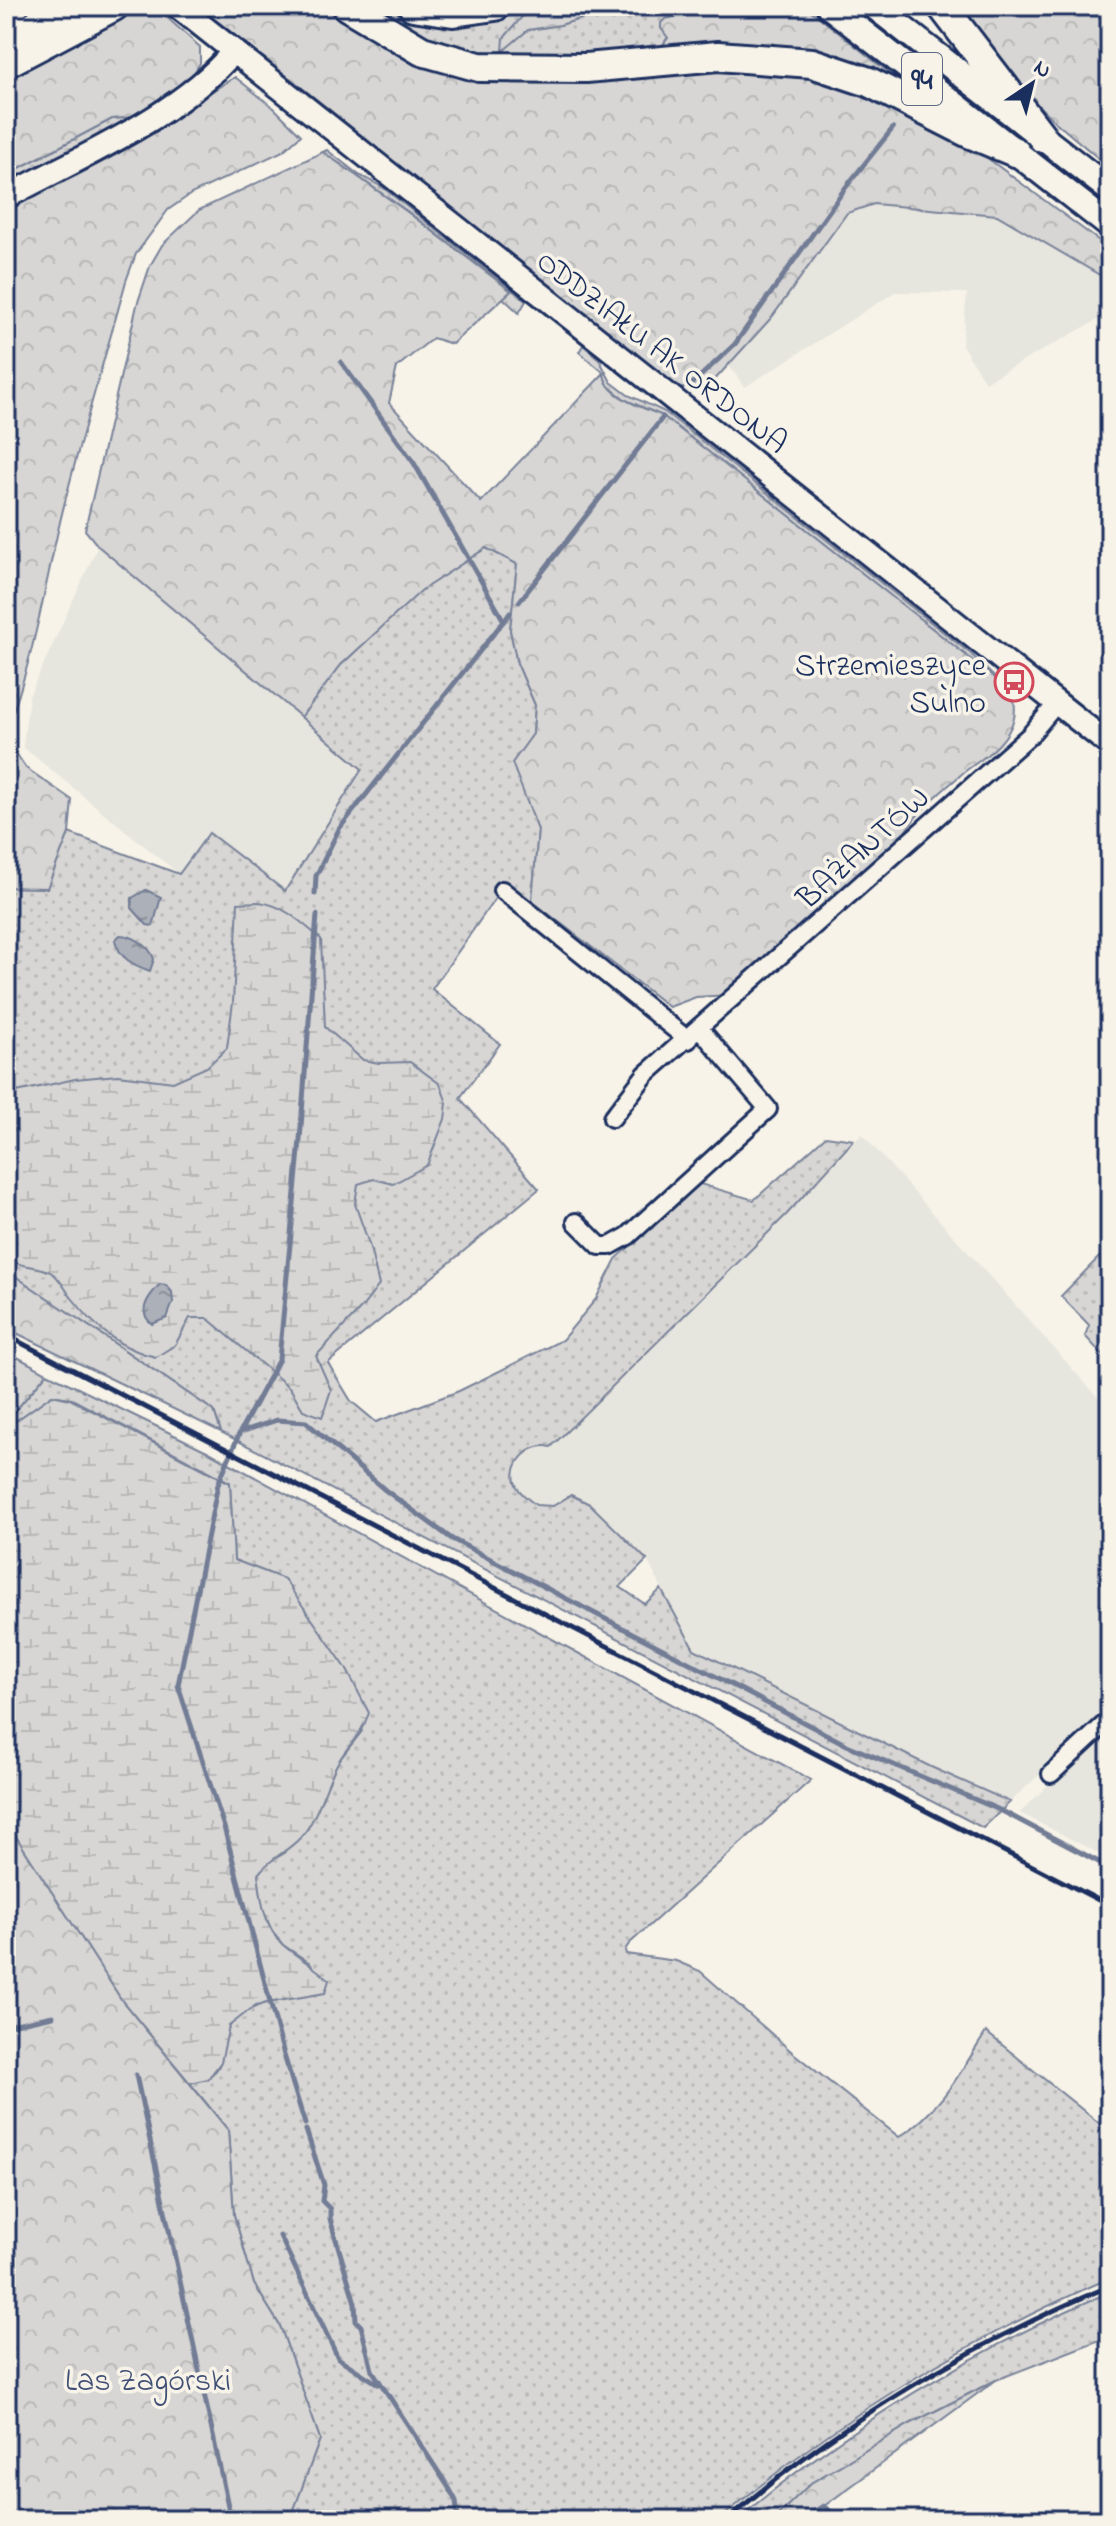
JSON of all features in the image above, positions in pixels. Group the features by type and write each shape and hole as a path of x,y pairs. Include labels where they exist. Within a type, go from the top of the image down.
{"highway":[{"path":"6,12 14,6"},
{"path":"6,47 61,6"},
{"path":"347,6 422,51 479,67 586,68 718,56 812,63 869,82 969,133 1015,152"},
{"path":"413,6 453,12 495,6"},
{"path":"942,6 1043,138"},
{"path":"6,63 109,9"}],"main road":[{"name":"94","path":"829,6 1110,226"},
{"name":"94","path":"874,6 1110,190"}],"street":[{"name":"ODDZIAŁU AK ORDONA","path":"177,6 1110,745"},
{"path":"6,197 161,113 210,78 234,51"},
{"name":"BAŻANTÓW","path":"612,1118 646,1074 1030,735 1057,703"},
{"path":"502,890 694,1034 768,1109 628,1236 610,1246 600,1246 576,1222"},
{"path":"1051,1774 1110,1719"}],"shaded area":[{"path":"874,204 997,215 1110,281 1110,313 985,382 962,345 967,293 895,292 745,387 728,365 772,317 848,212"},
{"path":"98,546 362,769 285,891 209,834 179,874 23,747 29,696"},
{"path":"862,1134 1110,1411 1110,1709 1010,1802 931,1767 694,1649 647,1560 590,1504 572,1495 553,1506 536,1505 518,1488 514,1477 516,1465 532,1448 542,1445 551,1447 787,1214"},
{"path":"1110,1728 1110,1859 1020,1813"}],"green space":[{"path":"139,6 154,6 200,47 200,63 194,73 172,95 135,117 112,119 6,175 6,80 123,12"},
{"path":"196,6 327,6 409,54 719,63 830,77 963,140 1110,249 1110,281 997,215 874,204 847,213 772,317 710,385 676,389"},
{"path":"365,6 385,6 401,14 422,18 489,20 523,6 531,6 503,50 527,30 560,25 623,6 701,6 696,13 665,19 661,28 668,37 660,49 577,58 501,59 428,40"},
{"path":"531,6 623,6 560,25 528,30 503,51 504,38"},
{"path":"701,6 805,6 911,90 848,60 815,51 660,49 668,38 661,23 665,19 696,13"},
{"path":"954,6 1110,6 1110,168 1053,120 1012,79"},
{"path":"235,77 274,108 301,135 283,151 191,194 168,210 136,254 81,440 29,659 6,731 6,208 158,125"},
{"path":"135,117 6,188 6,175 112,119"},
{"path":"327,150 359,175 381,186 526,301 519,313 503,298 511,291 407,211 323,152"},
{"path":"323,152 511,291 452,344 433,338 397,367 389,403 481,502 604,373 611,389 618,395 663,416 1014,693 1014,718 1000,743 925,807 896,848 730,995 696,997 669,1007 532,901 538,830 512,763 533,734 535,705 517,663 510,630 517,564 486,548 422,590 341,665 301,717 98,546 85,530 137,305 150,266 162,245 199,210"},
{"path":"583,345 599,359 611,382 628,395 665,412 971,654 998,681 663,416 626,400 608,386 602,371 579,352"},
{"path":"486,548 517,564 510,630 517,663 535,705 533,734 513,763 538,830 532,901 506,883 432,989 500,1044 460,1098 539,1189 328,1363 351,1401 376,1422 459,1391 562,1340 596,1299 616,1259 697,1183 754,1200 826,1136 854,1140 787,1214 551,1447 528,1451 517,1464 514,1479 521,1492 536,1505 553,1506 571,1495 590,1504 647,1560 620,1587 645,1604 661,1589 694,1649 931,1767 1010,1802 983,1828 221,1432 214,1411 6,1270 6,887 47,888 69,833 179,874 209,833 285,891 362,769 301,717 341,665 421,590"},
{"path":"6,738 26,768 72,800 69,833 47,888 6,887"},
{"path":"259,902 285,911 321,939 325,1027 363,1060 410,1062 440,1084 447,1103 445,1119 427,1165 393,1184 374,1179 358,1184 355,1204 379,1285 316,1356 331,1390 322,1417 303,1410 290,1388 207,1318 190,1318 175,1345 156,1357 130,1348 99,1327 52,1273 6,1257 6,1111 17,1092 75,1079 118,1075 173,1082 207,1067 227,1048 233,1002 238,903"},
{"path":"1110,1246 1110,1363 1085,1336 1089,1325 1061,1296"},
{"path":"6,1270 214,1411 221,1432 6,1328"},
{"path":"6,1351 47,1373 6,1422"},
{"path":"47,1373 209,1452 811,1780 629,1944 626,1954 676,1961 700,1971 792,2052 899,2137 938,2103 986,2032 1110,2132 1110,2278 1006,2327 905,2384 809,2448 719,2520 290,2520 320,2439 280,2326 254,2284 234,2215 228,2130 190,2083 204,2079 218,2068 229,2028 246,2012 286,1998 325,1992 310,1963 283,1945 271,1929 262,1907 258,1874 267,1863 283,1854 322,1796 337,1763 362,1731 306,1613 284,1579 234,1560 230,1482 70,1398 52,1395 6,1428 6,1422"},
{"path":"52,1395 70,1399 230,1483 234,1560 284,1579 346,1668 369,1713 362,1729 336,1766 306,1831 258,1874 262,1903 272,1930 283,1945 329,1980 325,1993 256,2005 229,2026 221,2062 208,2079 190,2083 123,2002 6,1821 6,1428"},
{"name":"Las Zagórski","path":"6,1821 123,2002 228,2130 234,2215 254,2284 280,2326 320,2439 290,2520 6,2520"},
{"path":"1110,2292 1110,2336 996,2380 910,2424 811,2483 779,2514 782,2520 737,2520 822,2454 915,2392 1012,2338"},
{"path":"996,2380 805,2520 782,2520 779,2514 811,2483 910,2424"}],"water":[{"path":"146,890 161,897 153,926 147,925 132,908 132,898"},
{"path":"120,935 135,939 149,950 154,959 150,971 123,956 115,940"},
{"path":"160,1284 166,1285 172,1292 173,1302 167,1318 152,1324 145,1314 146,1304"}],"waterway":[{"path":"692,384 735,344 846,187 893,128"},
{"path":"341,362 414,463 504,621"},
{"path":"519,602 663,417"},
{"path":"315,894 316,876 339,829 510,613"},
{"path":"305,2124 224,1827 178,1685 218,1484 240,1432 279,1359 317,915"},
{"path":"241,1432 277,1420 306,1422 385,1490 452,1539 847,1745 1002,1811 1110,1868"},
{"path":"6,2026 53,2016"},
{"path":"136,2075 231,2520"},
{"path":"306,2130 324,2185 322,2201 330,2209 330,2219 355,2303 356,2321 361,2326 372,2370 449,2488 456,2501 458,2520"},
{"path":"280,2236 338,2358 378,2384"},
{"path":"801,2520 823,2506 842,2520"}],"railway":[{"path":"6,1335 1110,1906"},
{"path":"727,2520 813,2451 909,2388 1010,2332 1110,2286"}],"place":[{"name":"Strzemieszyce Sulno","path":"1014,682"}]}
